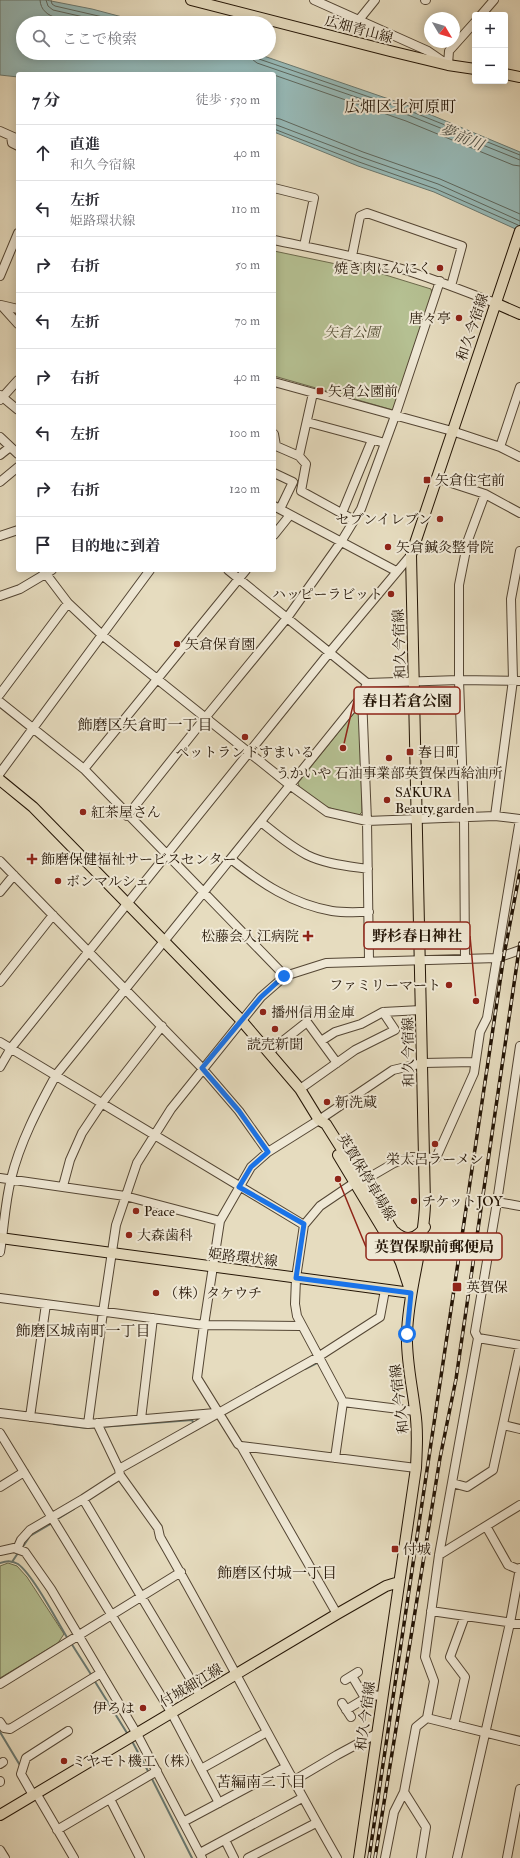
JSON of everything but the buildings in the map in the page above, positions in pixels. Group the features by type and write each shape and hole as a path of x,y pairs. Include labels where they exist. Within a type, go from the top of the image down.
{"main road":[{"name":"広畑青山線","path":"191,0 254,16"},
{"name":"広畑青山線","path":"276,21 448,65 472,69"},
{"path":"508,75 520,77"},
{"name":"和久今宿線","path":"359,1858 416,1468 418,1441 416,1411 407,1350 411,1293 425,1227 421,960 411,555 520,231"},
{"path":"495,303 520,314"},
{"name":"英賀保停車場線","path":"0,780 33,807 128,903 241,1020 300,1089 319,1120 326,1124 394,1248 401,1263 411,1293"},
{"name":"英賀保停車場線","path":"358,1182 393,1230 411,1268 414,1282"},
{"path":"393,1230 402,1238 407,1239 416,1236 425,1227"},
{"name":"姫路環状線","path":"1,1238 411,1293"},
{"name":"付城細江線","path":"0,1815 337,1614 386,1586 399,1582"}],"street":[{"path":"314,0 358,21 428,51 448,65 450,50 472,25"},
{"path":"358,21 375,0"},
{"path":"484,12 494,0"},
{"path":"0,131 14,138"},
{"path":"276,188 314,198 304,246"},
{"path":"352,256 360,216 367,213 462,246 451,286"},
{"path":"0,276 16,240"},
{"path":"276,240 352,256 440,281 495,303"},
{"path":"127,816 204,718 287,618 341,542 361,509 395,416 440,281"},
{"path":"0,305 16,309"},
{"path":"0,305 16,322"},
{"path":"16,382 1,398 16,409"},
{"path":"276,383 452,431 500,447 520,458"},
{"path":"500,447 520,387"},
{"path":"299,456 313,393"},
{"path":"307,422 385,443"},
{"path":"0,437 16,452"},
{"path":"342,513 372,440"},
{"path":"276,446 299,456 306,464 301,491 354,520"},
{"path":"0,455 10,447"},
{"path":"0,482 16,469"},
{"path":"276,474 293,482 277,508 396,570"},
{"path":"436,478 485,494 520,513"},
{"path":"465,959 464,817 459,680 459,585 468,540 485,494"},
{"path":"276,532 290,515"},
{"path":"0,536 16,531"},
{"path":"495,816 517,680 513,656 511,599 520,551"},
{"path":"0,1067 11,1048 396,570 411,555"},
{"path":"0,596 20,589 47,572 68,604 102,635 204,718 291,786 327,812 367,821 495,816 520,819 487,1018 480,1032 474,1062 474,1073 436,1158 412,1157 394,1163 358,1182 320,1206 304,1224 296,1278 295,1304 300,1326 343,1402 335,1458"},
{"path":"0,773 149,572"},
{"path":"230,572 367,683 517,680"},
{"path":"84,769 244,572"},
{"path":"0,694 68,604"},
{"path":"513,656 520,645"},
{"path":"0,1252 11,1180 19,1152 34,1116 56,1075 291,786 362,696 367,683"},
{"path":"362,696 367,821 369,912 368,960"},
{"path":"0,702 84,769 127,816 284,976"},
{"path":"261,822 283,839 308,855 338,864 368,869"},
{"path":"231,859 261,882 299,902 332,911 369,912"},
{"path":"0,861 202,1068 239,1111 268,1152"},
{"path":"0,892 14,875"},
{"path":"0,982 53,915"},
{"path":"337,1858 302,1798 237,1674 160,1537 158,1528 120,1472 92,1424 103,1312 116,1225 137,1163 154,1134 202,1068 241,1020 261,997 284,976 326,963 368,960 497,958 520,950"},
{"path":"322,1041 335,1032 361,1024 384,1012 421,1010"},
{"path":"300,1089 355,1050 395,1030 384,1012"},
{"path":"269,1052 307,1022 337,1063"},
{"path":"63,1186 70,1160 82,1133 102,1103 162,1026"},
{"path":"0,1042 154,1134 239,1187 304,1224"},
{"path":"385,1858 394,1812 404,1792 416,1727 427,1718 434,1681 425,1657 431,1611 439,1555 478,1338 475,1332 517,1080 520,1046"},
{"path":"337,1614 241,1446 238,1444 218,1413 198,1378 204,1325 220,1221 251,1167 268,1152 319,1120 393,1070 423,1063 474,1062"},
{"path":"0,1178 125,1196 220,1221"},
{"path":"497,1202 520,1206"},
{"path":"17,1549 25,1533 83,1499 120,1472 218,1413 318,1357 380,1317 385,1290"},
{"path":"0,1298 204,1325 300,1326"},
{"path":"30,1417 46,1304"},
{"path":"141,1419 153,1318"},
{"path":"452,1484 467,1487 493,1470 520,1346 478,1338"},
{"path":"343,1402 416,1411"},
{"path":"0,1416 30,1417 92,1424 218,1413"},
{"path":"503,1424 520,1429"},
{"path":"0,1433 171,1712 219,1803"},
{"path":"241,1446 416,1468"},
{"path":"0,1486 24,1472"},
{"path":"83,1499 200,1695"},
{"path":"439,1555 520,1504"},
{"path":"457,1858 484,1732 510,1623 520,1569 508,1565 486,1526"},
{"path":"0,1551 14,1548 25,1552 44,1577 137,1734 201,1856 225,1840 302,1798"},
{"path":"0,1684 181,1572"},
{"path":"431,1611 520,1624"},
{"path":"454,1725 465,1678 450,1657 465,1616"},
{"path":"0,1722 4,1728 10,1729 101,1673"},
{"path":"352,1676 365,1698"},
{"path":"346,1710 372,1695 382,1696"},
{"path":"427,1718 520,1741"},
{"path":"68,1731 26,1758 21,1774 74,1858"},
{"path":"201,1769 267,1732"},
{"path":"293,1781 376,1734"},
{"path":"183,1822 286,1767"},
{"path":"57,1830 157,1771"},
{"path":"507,1858 520,1789"},
{"path":"404,1792 426,1827 421,1858"},
{"path":"110,1799 140,1858"},
{"path":"248,1858 316,1823"},
{"path":"225,1840 234,1858"},
{"path":"0,1850 5,1858"}],"green space":[{"name":"矢倉公園","path":"276,251 379,273 431,289 432,293 393,410 276,377"},
{"path":"354,713 360,714 362,812 359,815 333,809 315,801 301,790 298,783"},
{"path":"8,1563 17,1566 27,1577 64,1634 58,1643 0,1678 0,1566"}],"water":[{"name":"夢前川","path":"0,0 46,0 118,16 16,16 16,60 275,60 412,107 520,152 520,231 434,192 358,166 276,133 276,72 16,72 16,77 0,75"}],"waterway":[{"path":"305,1369 317,1363"},
{"path":"101,1427 192,1420 194,1424"},
{"path":"54,1424 87,1428 97,1427"},
{"path":"56,1520 74,1509"},
{"path":"22,1548 30,1536 52,1523"},
{"path":"12,1562 18,1553"},
{"path":"0,1563 11,1561 18,1564 24,1570 38,1588 68,1639"},
{"path":"71,1643 92,1676"},
{"path":"94,1680 127,1733"},
{"path":"0,1732 21,1767"},
{"path":"133,1743 149,1773"},
{"path":"151,1777 192,1858"}],"railway":[{"path":"369,1858 504,955 520,871"},
{"path":"375,1858 440,1458 456,1379 520,943"}],"place":[{"name":"焼き肉にんにく","path":"440,268"},
{"name":"唐々亭","path":"459,318"},
{"name":"矢倉公園前","path":"320,391"},
{"name":"矢倉住宅前","path":"427,480"},
{"name":"セブンイレブン","path":"440,519"},
{"name":"矢倉鍼灸整骨院","path":"388,547"},
{"name":"ハッピーラビット","path":"391,594"},
{"name":"矢倉保育園","path":"177,644"},
{"name":"ペットランドすまいる","path":"245,737"},
{"name":"春日若倉公園","path":"343,748"},
{"name":"春日町","path":"410,752"},
{"name":"うかいや 石油事業部英賀保西給油所","path":"389,758"},
{"name":"SAKURA Beauty garden","path":"387,800"},
{"name":"紅茶屋さん","path":"83,812"},
{"name":"飾磨保健福祉サービスセンター","path":"32,859"},
{"name":"ボンマルシェ","path":"58,881"},
{"name":"松藤会入江病院","path":"308,936"},
{"name":"ファミリーマート","path":"449,985"},
{"name":"野杉春日神社","path":"476,1001"},
{"name":"播州信用金庫","path":"263,1012"},
{"name":"読売新聞","path":"275,1029"},
{"name":"新洗蔵","path":"327,1102"},
{"name":"栄太呂ラーメン","path":"435,1144"},
{"name":"英賀保駅前郵便局","path":"338,1179"},
{"name":"チケットJOY","path":"414,1201"},
{"name":"Peace","path":"136,1211"},
{"name":"大森歯科","path":"129,1235"},
{"name":"英賀保","path":"457,1287"},
{"name":"（株）タケウチ","path":"156,1293"},
{"name":"付城","path":"395,1549"},
{"name":"伊ろは","path":"143,1708"},
{"name":"ミヤモト機工（株）","path":"64,1761"}],"district":[{"name":"広畑区北河原町","path":"400,106"},
{"name":"飾磨区矢倉町一丁目","path":"145,725"},
{"name":"飾磨区城南町一丁目","path":"83,1331"},
{"name":"飾磨区付城一丁目","path":"277,1573"},
{"name":"苫編南二丁目","path":"261,1782"}],"route":[{"path":"284,976 261,997 202,1068 239,1111 268,1152 251,1167 239,1187 304,1224 296,1278 411,1293 407,1334"}]}
